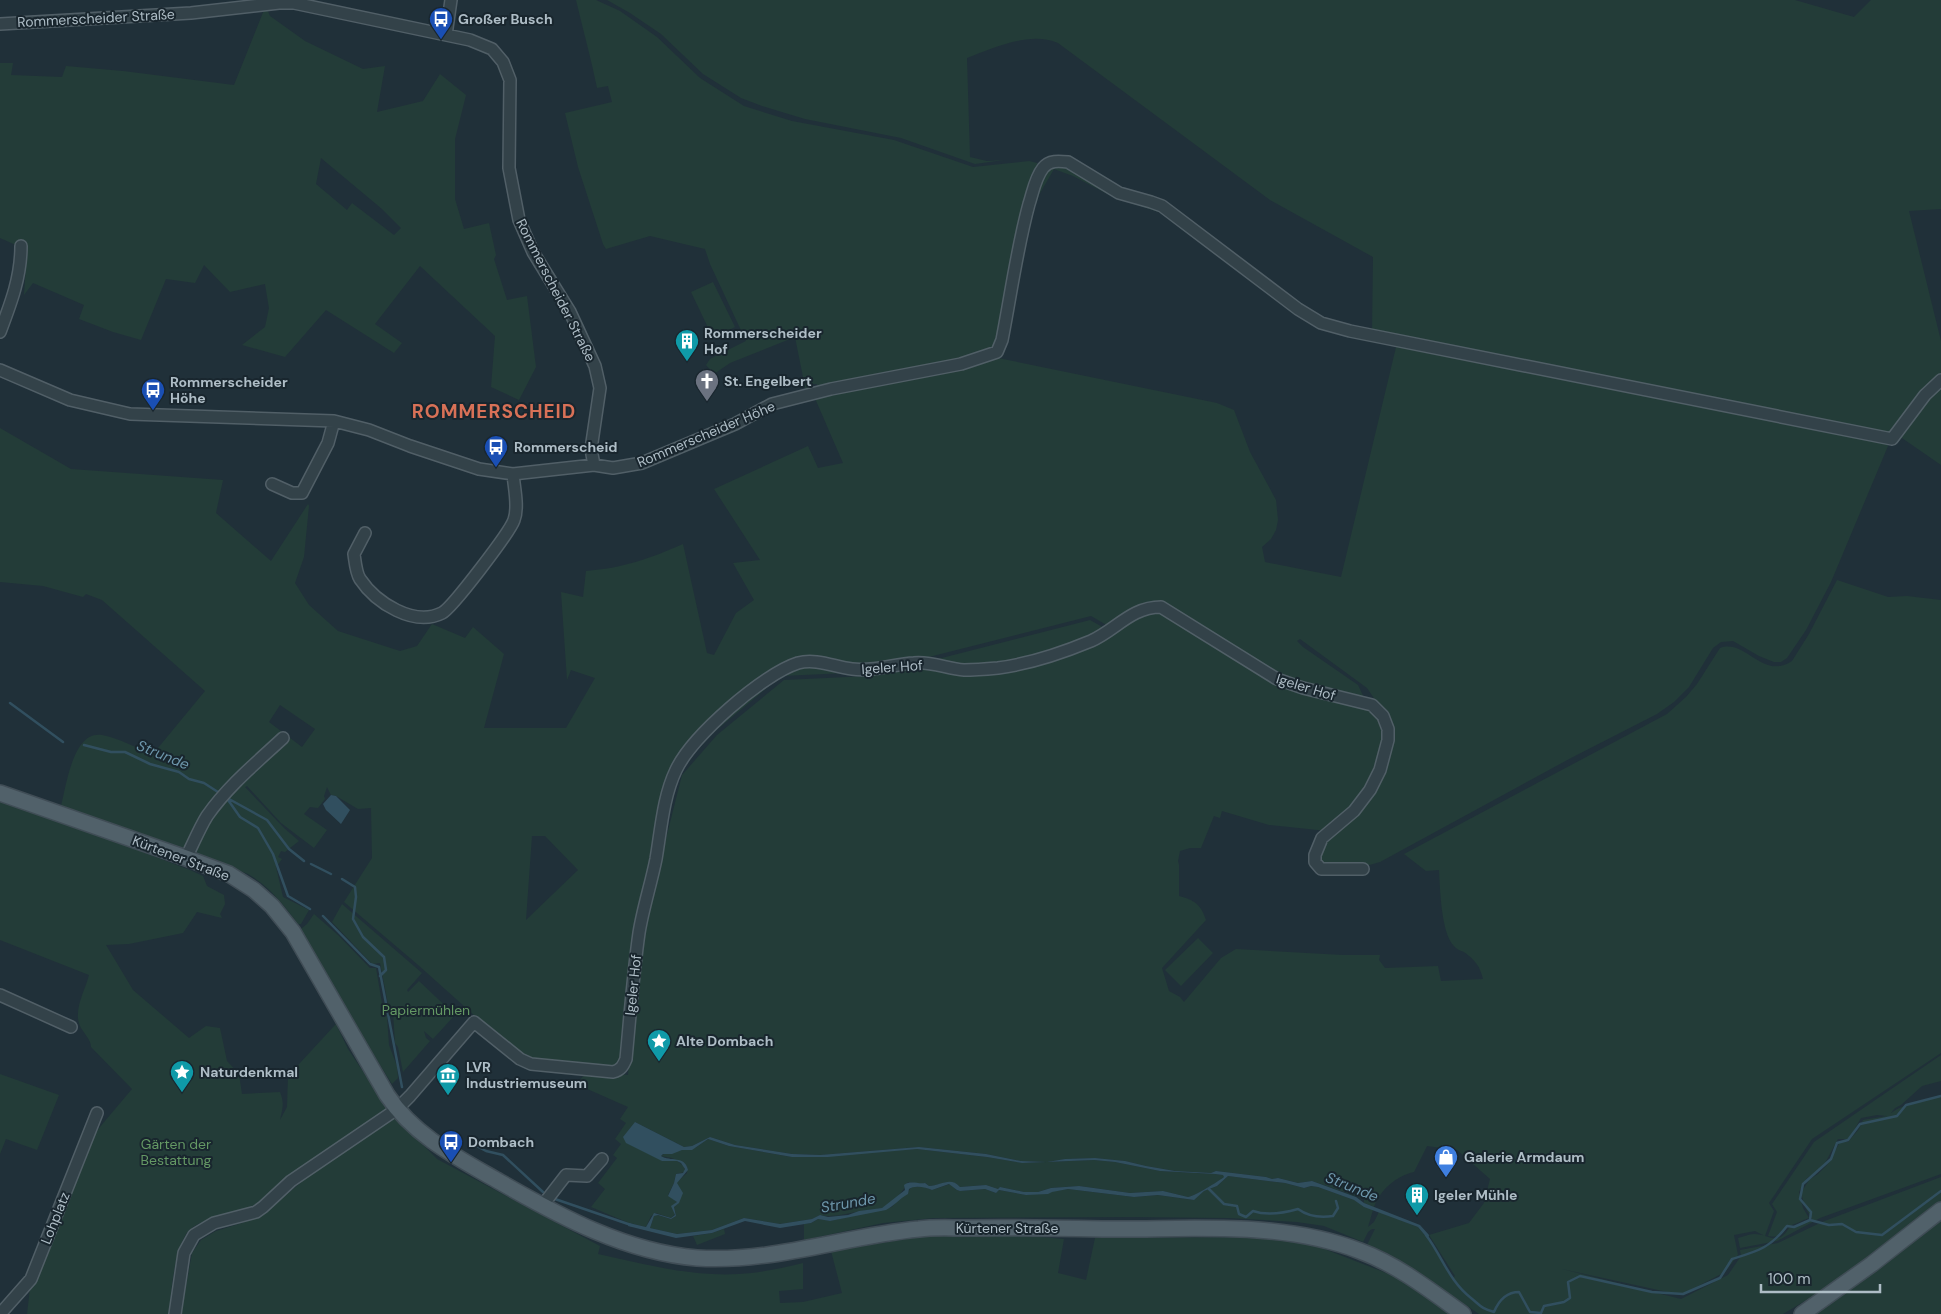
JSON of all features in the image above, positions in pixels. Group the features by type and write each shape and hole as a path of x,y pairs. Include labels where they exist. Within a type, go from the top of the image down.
{"main road":[{"name":"Kürtener Straße","path":"0,793 229,874 254,890 277,912 293,932 337,1011 397,1109 422,1133 450,1154 542,1206 636,1247 696,1258 738,1259 781,1254 873,1235 922,1228 1039,1227 1285,1232 1321,1239 1362,1251 1400,1271 1463,1314"},
{"path":"1802,1314 1813,1308 1872,1264 1941,1210"}],"street":[{"path":"446,35 451,0"},
{"name":"Rommerscheider Straße","path":"0,24 191,13 294,3 470,40 492,49 503,62 510,80 509,168 519,220 533,252 570,312 595,366 600,388 591,449 594,465"},
{"name":"Rommerscheider Höhe","path":"0,370 70,400 130,414 334,421 369,430 410,446 479,468 513,474 594,465 613,468 642,463 735,424 772,404 831,389 961,364 997,352 1002,340 1022,231 1035,184 1043,167 1051,162 1058,161 1068,162 1120,193 1162,206 1298,309 1321,322 1350,331 1892,439 1925,395 1941,380"},
{"path":"0,332 17,285 21,267 21,246"},
{"path":"272,484 292,493 302,493 328,443 334,421"},
{"path":"366,533 354,554 359,578 374,595 402,614 424,617 443,613 497,546 514,520 513,474"},
{"name":"Igeler Hof","path":"397,1109 474,1022 520,1060 531,1064 613,1072 618,1071 623,1066 626,1059 640,930 654,870 669,790 676,770 693,745 726,711 772,675 799,663 821,663 854,670 916,662 965,670 998,668 1031,661 1093,640 1139,610 1161,607 1277,679 1302,688 1372,706 1383,716 1388,729 1388,740 1380,770 1370,790 1354,811 1322,838 1315,855 1315,862 1321,869 1363,869"},
{"path":"186,858 206,818 220,799 235,781 283,738"},
{"path":"0,995 71,1028"},
{"path":"175,1314 184,1253 194,1235 214,1223 256,1212 264,1207 291,1181 397,1109"},
{"name":"Lohplatz","path":"0,1314 31,1279 97,1113"},
{"path":"542,1206 566,1175 587,1176 602,1160"}],"green space":[{"path":"576,0 596,0 620,11 657,37 700,78 744,106 792,121 894,140 973,167 1029,161 1037,163 1038,166 1001,333 992,348 982,354 817,389 817,384 809,384 806,392 795,337 730,363 714,374 706,365 710,359 746,341 710,264 705,249 650,236 606,249 603,244 578,167 565,113 612,102 608,86 597,88"},
{"path":"607,0 1795,0 1854,17 1871,0 1941,0 1941,209 1909,211 1941,341 1941,373 1919,395 1897,428 1888,434 1372,332 1373,257 1270,200 1058,43 1047,40 1024,40 1012,42 967,58 970,157 987,161 1004,160 975,164 901,138 805,119 741,98 703,74 661,34"},
{"path":"267,9 270,16 305,41 363,69 385,66 377,112 423,101 440,74 466,95 455,139 455,199 464,229 489,223 496,255 494,259 507,300 527,296 536,367 519,400 491,387 495,336 420,266 375,324 402,343 394,353 326,310 285,357 242,345 265,327 269,308 265,284 230,292 204,265 195,283 166,279 141,340 79,319 84,305 33,283 24,295 27,250 0,238 0,63 13,63 11,75 62,77 66,66 234,85 264,10","holes":["321,158 382,209 401,228 394,235 352,203 347,210 316,184"]},
{"path":"1062,165 1171,216 1115,198 1073,176 1054,169 1039,195 1028,228 1036,187 1047,169"},
{"path":"713,282 735,327 713,338 691,292"},
{"path":"1397,343 1534,370 1546,375 1558,375 1877,439 1886,442 1888,446 1831,582 1806,630 1787,658 1781,662 1774,662 1733,641 1721,642 1713,648 1689,687 1674,702 1657,714 1571,758 1380,862 1359,868 1322,866 1318,861 1321,846 1326,838 1358,808 1376,783 1385,764 1390,742 1390,725 1367,688 1300,639 1297,641 1303,647 1358,685 1367,704 1289,682 1273,675 1170,609 1154,604 1138,608 1110,627 1091,616 917,660 877,667 857,668 808,658 785,666 741,696 709,726 711,728 745,698 773,677 800,664 819,662 854,671 869,672 781,676 714,732 667,783 650,876 629,969 630,1004 625,1058 620,1067 615,1070 523,1059 417,964 344,902 372,858 371,808 358,809 331,795 327,787 325,799 318,808 310,807 304,814 327,830 314,848 281,823 247,786 245,787 284,828 299,841 285,852 281,851 278,857 282,859 276,867 283,897 309,910 301,924 298,924 269,890 248,874 61,806 72,762 84,741 92,736 108,736 153,754 205,691 102,600 86,594 83,597 43,586 0,582 0,428 71,469 223,480 216,513 271,561 308,504 304,557 295,583 309,605 338,631 400,651 417,646 432,624 465,638 473,627 504,654 484,728 566,728 595,678 571,670 567,680 561,592 583,597 586,571 612,568 636,562 683,544 707,653 714,655 736,613 754,600 733,563 760,560 714,489 808,446 818,468 843,463 814,396 952,365 998,358 1217,403 1234,410 1250,452 1276,500 1278,520 1276,530 1271,539 1262,547 1265,562 1341,577","holes":["280,705 315,729 302,747 269,722","532,836 545,836 578,870 526,920"]},
{"path":"1941,383 1941,465 1899,436"},
{"path":"1837,580 1888,597 1907,596 1941,600 1941,1053 1812,1139 1769,1203 1774,1211 1765,1236 1755,1231 1734,1235 1738,1255 1725,1272 1681,1295 1562,1269 1681,1299 1728,1275 1741,1256 1740,1250 1778,1243 1822,1222 1941,1177 1941,1314 1816,1314 1824,1308 1818,1293 1783,1314 1479,1314 1387,1253 1367,1245 1375,1229 1368,1232 1363,1242 1324,1226 1297,1222 1229,1218 933,1218 883,1223 804,1240 804,1224 818,1219 830,1221 892,1207 897,1200 907,1194 911,1187 925,1187 932,1190 950,1184 960,1191 985,1189 996,1193 999,1190 1026,1195 1068,1189 1134,1197 1158,1195 1193,1200 1204,1191 1217,1186 1228,1176 1285,1183 1304,1188 1318,1187 1354,1200 1373,1210 1368,1227 1374,1222 1379,1212 1418,1227 1453,1278 1455,1276 1429,1235 1469,1223 1484,1203 1490,1179 1457,1150 1427,1146 1414,1172 1395,1180 1380,1195 1374,1207 1364,1203 1364,1199 1312,1181 1298,1183 1278,1178 1272,1179 1216,1171 1211,1173 1175,1171 1125,1161 1095,1158 1047,1162 1021,1161 986,1154 919,1147 820,1155 792,1154 735,1145 710,1137 692,1146 684,1147 635,1122 662,1161 677,1161 684,1166 685,1172 676,1174 668,1195 677,1202 672,1208 675,1214 671,1218 656,1213 651,1216 646,1227 629,1223 591,1207 605,1189 598,1183 617,1158 613,1155 621,1144 615,1139 626,1123 620,1119 628,1107 576,1084 588,1071 628,1075 634,1004 644,926 682,775 717,735 784,680 869,676 917,664 973,676 1033,666 1156,610 1241,661 1367,708 1386,727 1383,751 1367,790 1327,831 1269,825 1222,811 1220,818 1214,816 1201,848 1190,848 1180,851 1178,861 1179,896 1189,899 1199,906 1206,920 1162,968 1169,991 1180,997 1184,1002 1221,958 1236,949 1343,955 1380,955 1379,960 1385,968 1438,966 1441,981 1483,979 1479,967 1464,952 1456,948 1446,931 1442,910 1439,870 1426,871 1404,854 1667,714 1697,684 1720,648 1738,649 1772,666 1782,666 1792,661 1809,634"},
{"path":"1090,620 1106,629 1095,637 1030,659 972,669 930,661"},
{"name":"Gärten der Bestattung","path":"0,798 190,870 203,876 207,886 224,895 225,904 220,914 222,918 197,912 183,933 129,944 106,945 133,990 189,1038 206,1026 220,1028 227,1061 239,1074 242,1094 280,1092 283,1103 280,1120 287,1107 288,1076 336,1024 348,1049 388,1109 330,1147 275,1187 256,1205 200,1223 189,1230 178,1253 169,1314 27,1314 30,1288 94,1134 132,1089 91,1047 90,1041 80,1026 78,1014 80,1000 89,975 0,940"},
{"name":"Papiermühlen","path":"342,904 422,973 407,990 408,992 419,981 455,1015 433,1039 424,1031 426,1038 430,1041 403,1072 398,1047 395,1043 393,1012 389,1009 380,963 372,964 332,922"},
{"path":"314,914 338,935 370,968 376,968 383,1009 387,1016 389,1045 397,1066 398,1078 392,1084 296,933 307,924"},
{"path":"1198,938 1213,953 1181,986 1165,970"},
{"path":"1941,1055 1941,1081 1922,1086 1891,1113 1908,1104 1941,1096 1941,1174 1820,1218 1777,1241 1740,1248 1738,1238 1750,1234 1773,1238 1781,1237 1789,1228 1794,1228 1812,1219 1805,1207 1801,1193 1809,1180 1827,1165 1840,1142 1848,1142 1859,1129 1863,1120 1887,1116 1877,1115 1861,1118 1849,1139 1838,1139 1825,1163 1816,1173 1807,1178 1799,1192 1803,1208 1809,1218 1788,1226 1780,1235 1775,1237 1768,1236 1777,1212 1772,1204 1814,1142"},
{"path":"0,1074 59,1095 37,1150 6,1139 0,1154"},
{"path":"396,1118 437,1159 600,1246 598,1254 650,1266 704,1274 755,1273 803,1263 803,1289 779,1291 780,1303 803,1302 842,1293 831,1251 932,1235 1019,1235 1064,1239 1058,1273 1086,1280 1095,1238 1265,1237 1309,1243 1399,1278 1449,1314 181,1314 192,1253 201,1240 216,1231 262,1215 316,1170"},
{"path":"708,1139 729,1146 792,1157 917,1149 1022,1163 1094,1160 1160,1171 1215,1174 1224,1175 1225,1177 1188,1197 1163,1191 1130,1193 1079,1186 1051,1188 1038,1192 1024,1192 1000,1187 998,1189 986,1185 960,1187 949,1182 929,1186 925,1183 908,1182 895,1199 879,1209 836,1216 820,1215 812,1219 780,1224 744,1218 712,1230 677,1234 650,1228 654,1216 658,1215 671,1219 676,1216 674,1207 681,1196 676,1183 687,1173 687,1166 672,1158 661,1156 665,1153 693,1148"},
{"path":"724,1229 725,1234 697,1245 693,1236 712,1233"}],"water":[{"path":"331,795 336,796 350,810 341,824 326,810 323,804"},
{"path":"635,1122 684,1147 692,1146 710,1137 735,1145 792,1154 820,1155 919,1147 986,1154 1021,1161 1046,1162 1022,1163 917,1149 828,1157 792,1157 729,1146 708,1139 692,1150 682,1150 661,1156 684,1162 688,1170 677,1183 683,1193 679,1203 674,1207 676,1216 671,1219 658,1215 654,1216 650,1228 677,1234 712,1230 744,1218 780,1224 812,1219 820,1215 828,1217 848,1215 859,1211 882,1208 905,1190 904,1185 911,1182 925,1183 933,1186 953,1182 960,1187 986,1185 998,1189 1000,1187 1024,1192 1038,1192 1051,1188 1079,1186 1130,1193 1163,1191 1188,1197 1224,1177 1223,1175 1215,1174 1160,1171 1094,1160 1047,1162 1095,1158 1125,1161 1175,1171 1211,1173 1216,1171 1272,1179 1278,1178 1298,1183 1312,1181 1356,1197 1364,1203 1420,1225 1429,1235 1428,1239 1418,1227 1318,1187 1304,1188 1285,1183 1228,1176 1217,1186 1204,1191 1194,1200 1158,1195 1134,1197 1068,1189 1048,1194 1026,1195 999,1190 996,1193 985,1189 960,1191 949,1184 932,1190 914,1187 909,1189 908,1194 886,1210 830,1221 818,1219 811,1223 780,1228 745,1221 712,1233 676,1238 628,1226 629,1223 646,1227 654,1213 671,1218 675,1215 671,1206 677,1202 668,1196 676,1174 683,1173 685,1169 677,1161 662,1161 626,1143 623,1137"}],"waterway":[{"name":"Strunde","path":"10,703 63,742"},
{"name":"Strunde","path":"84,745 111,752 125,752 150,764 179,772 189,779 204,783 221,794"},
{"name":"Strunde","path":"226,797 240,817 258,828 273,854 288,896 310,909"},
{"name":"Strunde","path":"229,799 267,820 289,849 304,861"},
{"name":"Strunde","path":"311,864 331,874"},
{"name":"Strunde","path":"342,879 355,887 356,897 353,919 363,937 384,957 386,970 380,976"},
{"name":"Strunde","path":"323,916 370,964 379,967 402,1087"},
{"name":"Strunde","path":"1426,1235 1451,1276 1463,1291 1481,1306 1494,1312 1498,1304 1510,1293 1519,1292 1530,1312 1541,1313 1544,1306 1564,1302 1570,1298 1568,1282 1580,1276 1652,1292 1683,1294 1720,1278 1732,1259 1763,1248 1787,1226 1794,1227 1810,1220 1811,1212 1800,1199 1803,1184 1831,1159 1837,1143 1848,1140 1860,1124 1897,1116 1906,1105 1941,1096"},
{"name":"Strunde","path":"469,1142 486,1151 503,1155 543,1192"},
{"path":"1209,1189 1224,1204 1237,1206 1239,1214 1246,1217 1253,1211 1276,1213 1298,1209 1306,1214 1315,1216 1333,1216 1338,1208 1336,1201"},
{"path":"1810,1220 1829,1225 1842,1224 1856,1232 1882,1235 1941,1191"},
{"name":"Strunde","path":"555,1199 631,1225"}],"place":[{"name":"Großer Busch","path":"441,40"},
{"name":"Rommerscheider Hof","path":"687,362"},
{"name":"St. Engelbert","path":"707,402"},
{"name":"Rommerscheider Höhe","path":"153,411"},
{"name":"Rommerscheid","path":"496,468"},
{"name":"Alte Dombach","path":"659,1062"},
{"name":"Naturdenkmal","path":"182,1093"},
{"name":"LVR Industriemuseum","path":"448,1096"},
{"name":"Dombach","path":"451,1163"},
{"name":"Galerie Armdaum","path":"1446,1178"},
{"name":"Igeler Mühle","path":"1417,1216"}],"district":[{"name":"ROMMERSCHEID","path":"494,411"}]}
